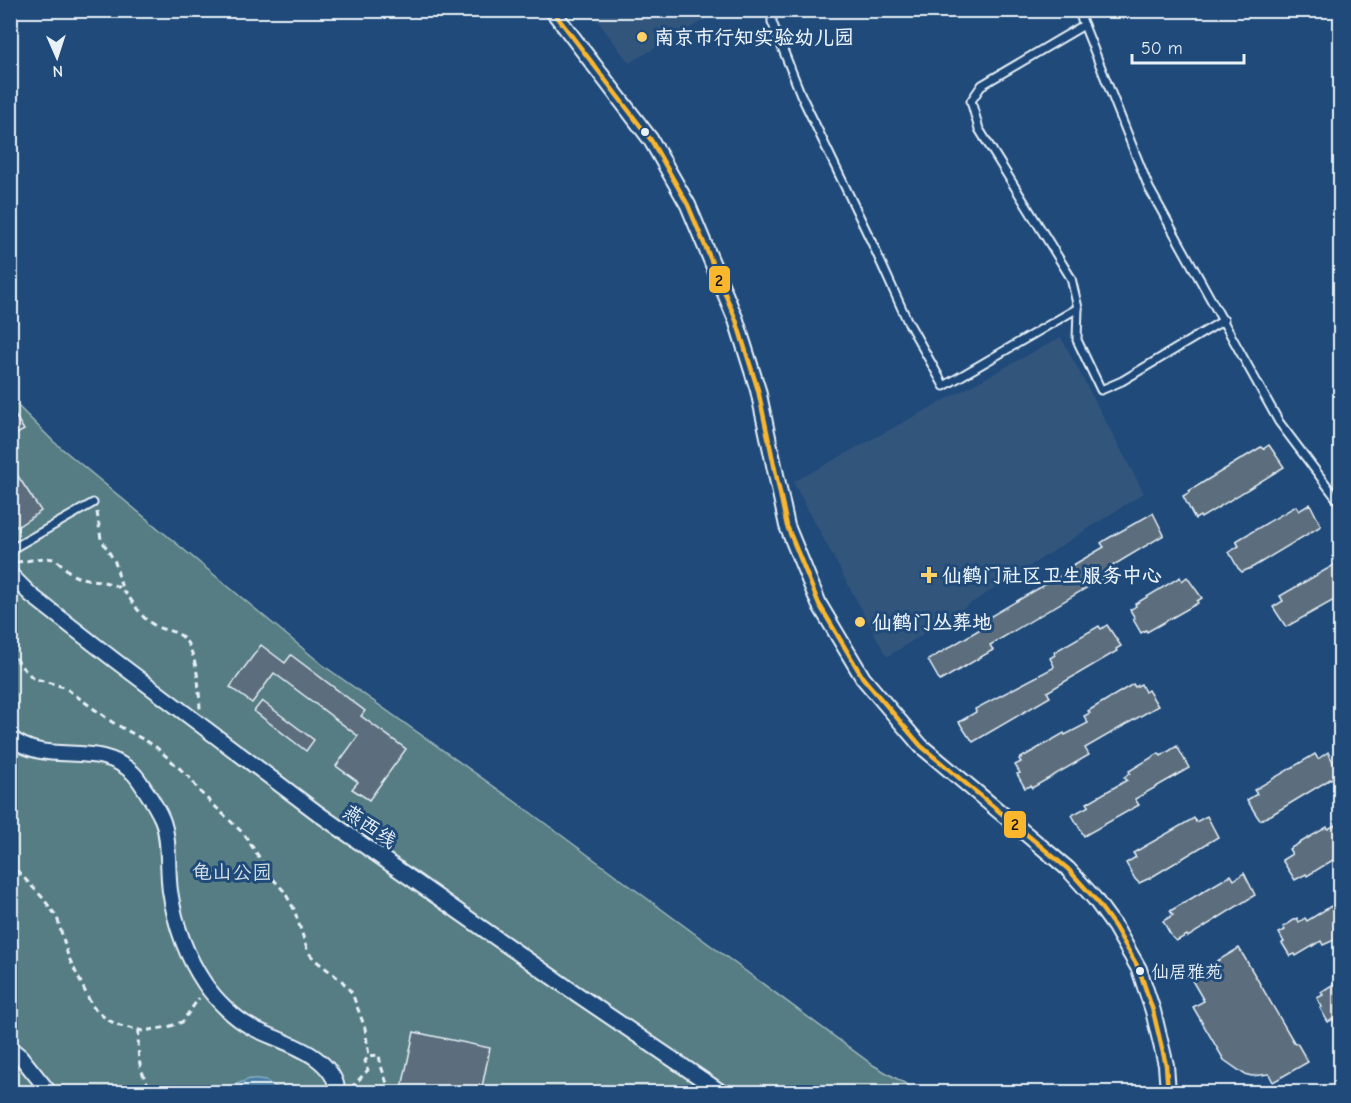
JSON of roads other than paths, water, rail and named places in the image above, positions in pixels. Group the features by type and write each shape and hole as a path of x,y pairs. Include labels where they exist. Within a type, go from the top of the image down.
{"street":[{"path":"552,10 651,140 688,205 736,320 758,390 787,526 819,604 863,678 921,746 1068,869 1094,898 1115,927 1139,969 1154,1011 1166,1065 1168,1092"},
{"name":"燕西线","path":"10,574 31,595 329,821 564,986 721,1092"},
{"path":"10,737 18,744 35,751 101,755 116,761 134,774 163,821 171,893 179,933 192,965 206,987 229,1012 250,1027 298,1047 314,1057 326,1068 338,1092"},
{"path":"10,1048 21,1057 49,1092"}],"lane":[{"path":"772,10 772,22 801,95 907,320 944,386 1078,308"},
{"path":"1078,10 1149,188 1279,422 1341,503"},
{"path":"1084,25 982,85 971,101 979,129 1071,278 1078,308 1077,340 1101,390 1122,381 1224,320"},
{"path":"10,550 93,503"}],"place":[{"name":"南京市行知实验幼儿园","path":"642,37"},
{"name":"仙鹤门社区卫生服务中心","path":"929,575"},
{"name":"仙鹤门丛葬地","path":"860,622"},
{"name":"仙居雅苑","path":"1140,971"}],"park label":[{"name":"龟山公园","path":"232,872"}]}
